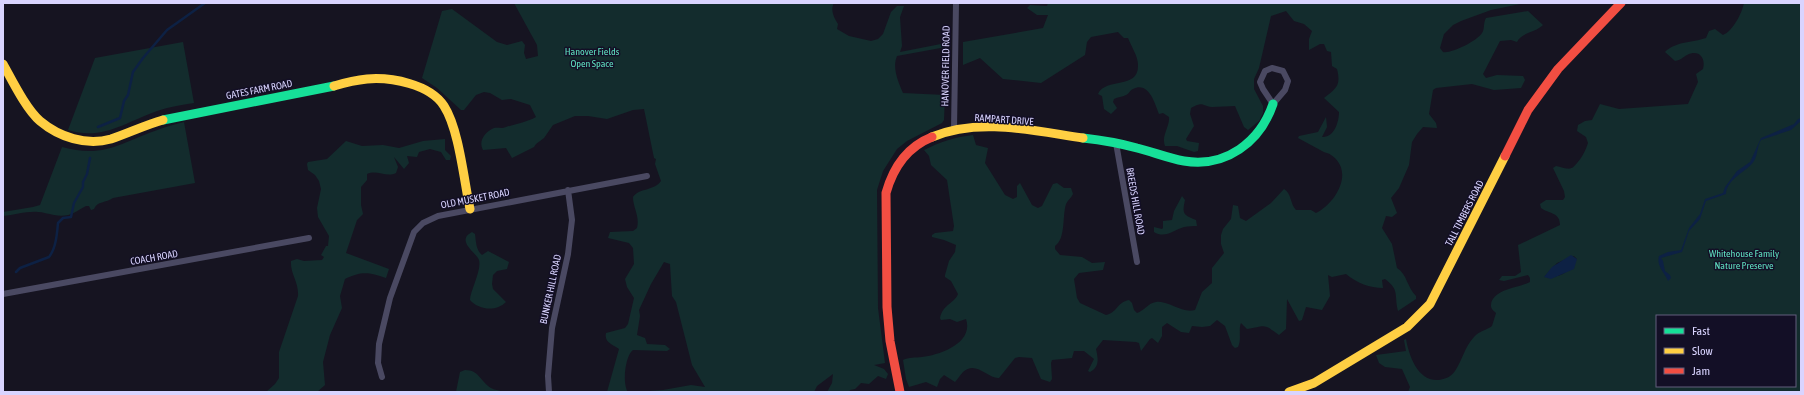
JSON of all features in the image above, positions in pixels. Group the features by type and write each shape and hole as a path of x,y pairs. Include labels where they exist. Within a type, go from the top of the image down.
{"street":[{"name":"HANOVER FIELD ROAD","path":"954,129 956,3"},
{"name":"TALL TIMBERS ROAD","path":"1289,392 1314,383 1407,327 1430,304 1528,110 1558,69 1621,3"},
{"name":"GATES FARM ROAD","path":"3,64 22,96 39,120 62,136 85,141 110,139 142,126 183,115 367,79 401,81 428,90 444,106 454,127 470,209"},
{"name":"RAMPART DRIVE","path":"900,392 890,340 887,307 887,186 897,164 916,145 933,136 954,129 969,127 996,128 1102,140 1182,160 1202,162 1212,161 1233,154 1255,138 1270,117 1273,104 1285,90 1288,81 1286,74 1276,68 1265,71 1260,82 1273,104"},
{"name":"BREEDS HILL ROAD","path":"1116,143 1137,262"},
{"name":"OLD MUSKET ROAD","path":"382,377 378,363 379,344 390,298 414,232 423,223 438,216 470,209 647,176"},
{"name":"BUNKER HILL ROAD","path":"549,392 548,376 552,328 568,254 572,220 568,190"},
{"name":"COACH ROAD","path":"3,294 309,238"}],"green space":[{"name":"Hanover Fields Open Space","path":"514,3 834,3 832,11 838,24 837,29 849,36 871,41 878,39 883,34 891,12 897,6 904,6 900,17 902,46 900,52 946,43 946,47 897,56 895,65 896,74 903,93 945,95 944,120 942,123 907,141 897,149 883,171 877,190 878,308 885,363 874,365 884,369 888,374 886,379 878,376 869,384 861,383 849,392 827,392 832,383 833,374 817,386 814,392 635,392 663,390 691,385 705,387 692,365 676,302 672,296 670,264 664,262 651,284 639,310 640,316 637,335 645,338 647,344 665,345 670,349 667,351 633,350 628,358 625,370 625,383 628,392 607,392 619,349 606,339 606,333 625,328 628,324 634,298 627,287 625,279 634,264 633,248 629,243 608,238 610,232 633,231 637,228 638,220 633,197 639,192 655,186 661,181 655,164 656,159 654,158 644,109 633,110 607,119 588,116 575,116 553,125 544,138 534,147 512,158 506,148 483,150 481,143 483,137 494,128 504,128 536,117 530,105 511,99 502,100 490,93 484,92 476,95 464,110 461,110 437,88 422,78 442,11 452,9 497,42 507,45 522,41 525,45 524,53 526,59 538,56 537,45"},
{"path":"1048,3 1525,3 1491,10 1453,25 1444,34 1440,48 1443,52 1458,49 1475,40 1483,31 1486,18 1528,11 1543,25 1536,30 1525,34 1517,42 1511,40 1500,41 1483,74 1486,78 1497,75 1523,76 1525,80 1521,88 1494,90 1472,84 1436,88 1433,90 1429,114 1436,123 1437,128 1423,127 1412,142 1409,165 1399,188 1391,198 1397,213 1392,217 1386,216 1382,228 1392,244 1397,268 1403,274 1416,296 1416,299 1398,311 1395,290 1393,286 1385,279 1382,280 1383,288 1378,288 1364,284 1346,274 1332,277 1328,275 1330,296 1322,310 1306,307 1302,320 1299,321 1287,299 1286,329 1279,335 1263,326 1247,329 1241,323 1239,344 1238,347 1235,348 1232,345 1225,326 1217,320 1210,326 1192,326 1189,333 1181,332 1167,323 1162,327 1162,336 1158,343 1152,338 1141,351 1139,343 1136,342 1103,340 1096,349 1098,359 1097,365 1090,372 1088,371 1094,359 1084,351 1074,351 1072,358 1052,360 1052,379 1050,382 1041,379 1032,358 1019,357 1015,358 999,378 995,378 973,368 963,372 955,382 944,375 940,379 937,387 926,382 909,387 903,360 938,354 954,346 965,335 967,327 966,319 957,322 950,319 941,320 940,318 946,307 958,294 951,281 945,277 949,261 955,252 956,245 932,237 935,233 953,231 954,226 947,180 931,165 929,156 924,150 930,147 942,142 973,135 976,145 988,148 985,163 1005,195 1013,199 1017,197 1017,186 1020,183 1032,205 1038,208 1042,206 1053,184 1057,183 1064,188 1071,188 1073,194 1066,204 1061,238 1055,246 1055,249 1060,255 1082,257 1092,263 1105,262 1103,270 1079,273 1074,279 1077,298 1080,303 1106,315 1113,312 1125,301 1129,300 1137,313 1156,302 1165,303 1180,309 1190,311 1195,310 1202,292 1212,283 1212,268 1224,253 1221,244 1221,235 1223,229 1231,219 1233,205 1238,206 1240,218 1246,221 1271,203 1284,189 1287,191 1296,210 1311,210 1316,213 1330,202 1340,186 1342,169 1338,162 1330,154 1323,152 1298,138 1299,136 1318,132 1326,117 1327,127 1322,137 1330,135 1335,129 1339,112 1324,98 1337,86 1337,69 1332,66 1331,52 1327,51 1324,44 1320,44 1309,50 1309,39 1312,31 1304,24 1294,21 1286,11 1271,16 1259,68 1254,79 1254,89 1263,106 1263,113 1259,121 1248,130 1244,127 1235,106 1212,107 1200,104 1195,106 1191,108 1190,114 1194,126 1186,139 1187,141 1199,143 1198,151 1194,152 1177,146 1165,146 1164,139 1169,117 1163,113 1159,114 1150,95 1143,88 1139,87 1133,89 1127,94 1114,99 1113,102 1117,108 1111,114 1104,109 1102,96 1098,94 1102,89 1128,81 1137,73 1137,58 1128,38 1124,38 1118,32 1091,37 1087,42 1085,55 1041,83 1003,79 980,58 963,65 963,42 1043,28 1048,15 1037,15 1027,8 1030,5 1047,6"},
{"name":"Whitehouse Family Nature Preserve","path":"1744,3 1801,3 1801,392 1408,392 1410,387 1402,369 1385,367 1379,363 1376,355 1406,351 1404,340 1406,339 1412,360 1425,377 1432,380 1439,380 1452,375 1471,341 1478,333 1492,326 1496,313 1491,306 1492,300 1507,290 1530,282 1528,275 1504,281 1499,280 1502,276 1515,276 1521,272 1518,245 1560,225 1560,221 1556,215 1541,208 1540,204 1546,200 1563,200 1565,197 1564,191 1553,168 1556,166 1568,169 1571,168 1582,156 1588,143 1586,137 1577,131 1578,125 1585,121 1592,120 1600,104 1619,109 1688,104 1698,82 1696,74 1703,69 1704,65 1702,58 1698,54 1691,53 1675,61 1665,52 1669,48 1679,44 1706,38 1709,31 1715,29 1723,35 1730,30 1739,16","holes":["1574,256 1577,259 1571,268 1564,274 1550,277 1545,276 1557,263"]},
{"path":"183,42 194,103 157,111 103,132 80,133 68,130 95,58"},
{"path":"184,122 195,183 113,198 99,203 94,209 91,210 89,206 86,206 64,216 34,212 3,216 3,212 40,205 62,147 90,151 101,150 123,144 163,128"},
{"path":"445,139 445,150 451,156 450,160 446,160 441,152 430,149 419,152 417,157 407,156 409,163 404,169 394,157 398,167 396,173 389,175 374,172 367,174 367,180 361,187 361,205 363,214 357,220 346,253 389,269 386,278 375,274 365,273 345,279 340,296 342,308 330,335 323,362 325,385 317,392 266,392 279,378 279,352 298,296 291,261 297,259 304,261 322,260 324,257 321,255 326,246 328,246 329,236 318,217 317,208 321,189 319,181 315,175 308,170 308,162 327,159 346,141 362,146 383,145 399,148 423,141"},
{"path":"1182,196 1185,200 1184,213 1188,217 1196,220 1197,226 1184,227 1162,235 1154,232 1154,227 1163,228 1163,221 1172,220 1174,211"},
{"path":"472,232 475,234 477,248 482,255 488,251 509,262 507,269 497,271 493,275 493,289 506,302 497,307 483,308 470,300 479,269 479,260 466,243 467,236"},
{"path":"470,370 476,374 491,388 503,392 456,392 460,372"}],"water":[{"path":"1801,118 1801,121 1791,130 1761,140 1754,161 1733,179 1727,188 1726,194 1706,201 1700,219 1689,231 1682,252 1661,258 1665,271 1671,278 1668,281 1660,266 1658,260 1659,256 1668,252 1681,250 1689,228 1700,214 1705,199 1723,193 1725,187 1737,171 1750,162 1761,138 1794,124"},
{"path":"1571,255 1577,259 1574,269 1551,279 1544,277 1552,267"}],"waterway":[{"path":"98,127 120,118 124,101 128,95 133,72 167,30 205,3"},
{"path":"16,272 20,268 49,257 56,241 58,223 63,218 71,217 74,203 83,187 90,158"}],"traffic: fast":[{"path":"163,120 334,86"},
{"path":"1083,138 1124,145 1184,161 1199,162 1214,160 1227,156 1250,141 1260,130 1273,104"}],"traffic: slow":[{"path":"3,64 20,94 35,116 47,127 64,136 83,141 102,141 163,120"},
{"path":"334,86 363,79 387,79 420,87 438,98 444,106 454,128 470,209"},
{"path":"932,137 950,131 969,128 1007,127 1083,138"},
{"path":"1289,392 1314,383 1407,327 1430,304 1505,156"}],"traffic: jam":[{"path":"1505,156 1528,110 1558,69 1621,3"},
{"path":"900,392 890,341 887,307 886,193 893,175 902,159 915,146 932,137"}]}
